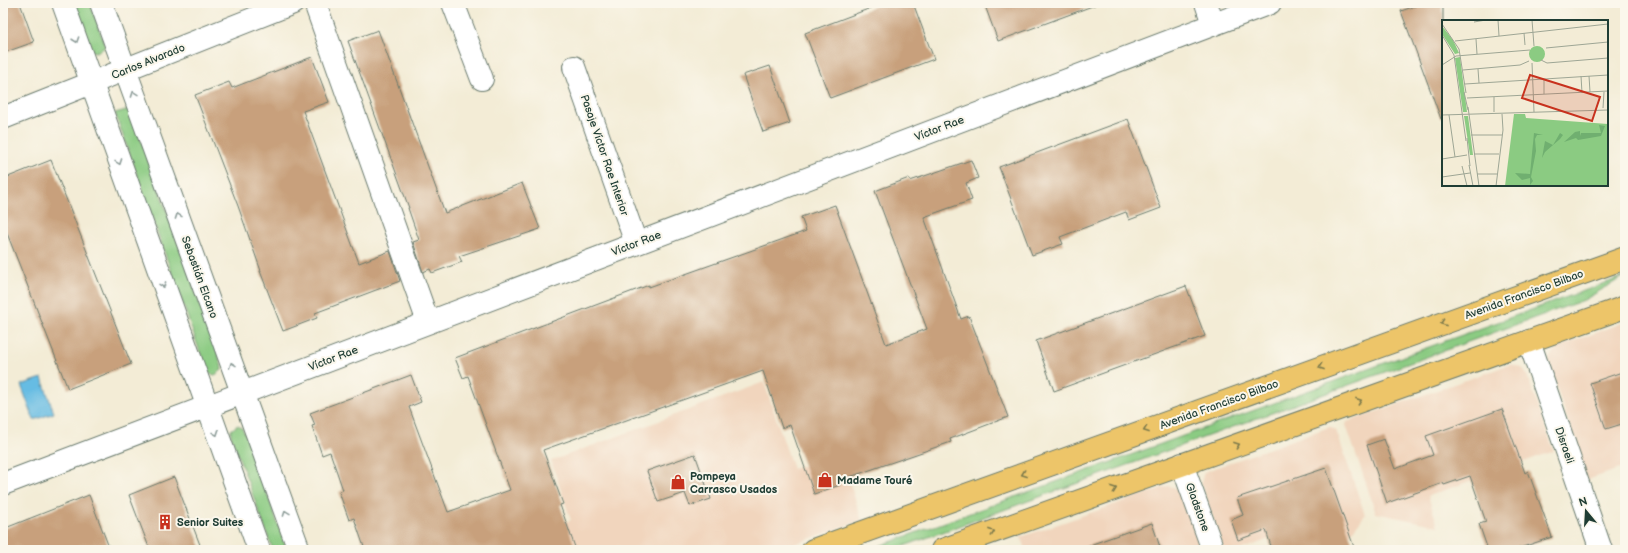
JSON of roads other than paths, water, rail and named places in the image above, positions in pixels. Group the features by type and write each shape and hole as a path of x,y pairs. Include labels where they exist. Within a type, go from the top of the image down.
{"main road":[{"name":"Avenida Francisco Bilbao","path":"813,550 1625,258"},
{"path":"942,550 1625,307"}],"street":[{"path":"63,3 259,550"},
{"name":"Sebastián Elcano","path":"101,3 299,550"},
{"name":"Carlos Alvarado","path":"3,118 293,3"},
{"path":"315,3 428,322"},
{"path":"453,3 482,79"},
{"path":"1206,3 1213,24"},
{"name":"Víctor Rae","path":"3,484 1270,3"},
{"name":"Pasaje Víctor Rae Interior","path":"574,67 636,243"},
{"name":"Disraeli","path":"1529,341 1601,550"},
{"name":"Gladstone","path":"1182,464 1213,550"}],"water":[{"path":"42,378 54,413 34,420 21,385"}],"place":[{"name":"Madame Touré","path":"825,480"},
{"name":"Pompeya Carrasco Usados","path":"678,482"},
{"name":"Senior Suites","path":"165,522"}]}
